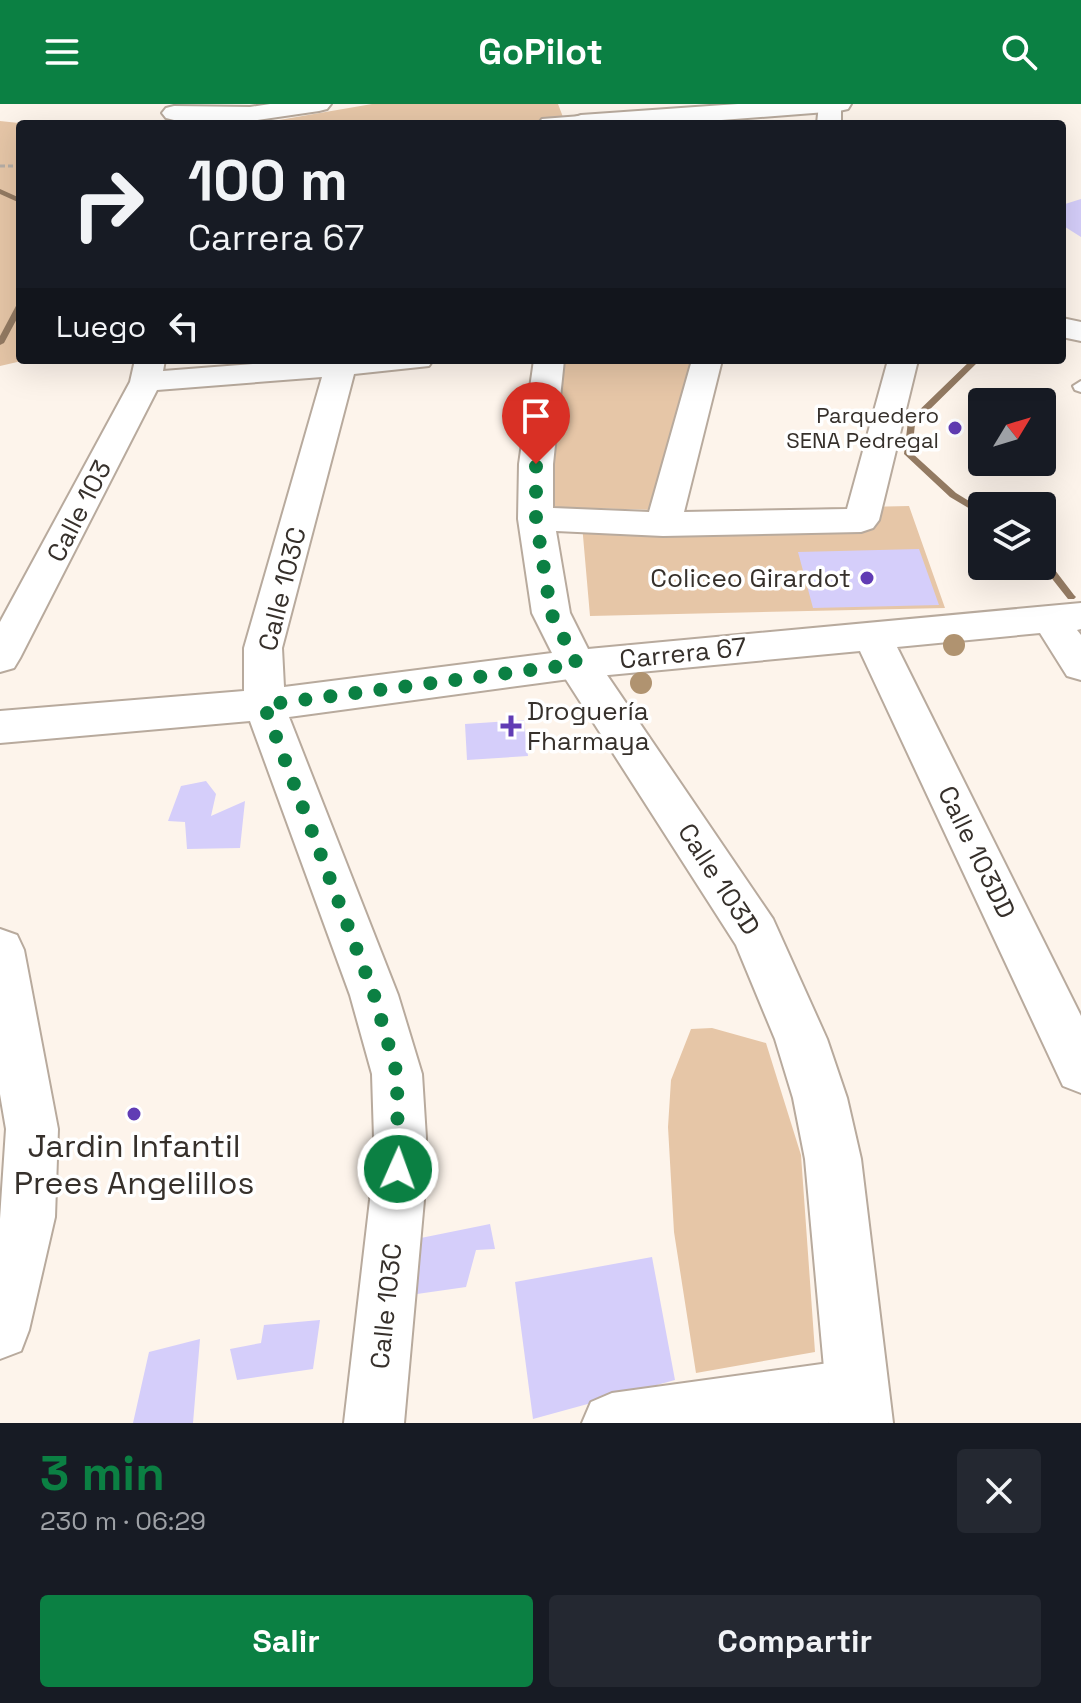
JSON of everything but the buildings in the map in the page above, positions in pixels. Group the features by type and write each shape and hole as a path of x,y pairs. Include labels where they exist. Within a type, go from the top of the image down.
{"street":[{"path":"147,104 189,120"},
{"path":"174,113 223,115 319,104"},
{"path":"611,117 714,110 833,111"},
{"path":"148,371 318,364"},
{"name":"Calle 103C","path":"342,364 263,648 264,705 374,995 397,1074 400,1138 397,1200 374,1423"},
{"name":"Calle 103D","path":"548,364 536,464 536,519 551,613 577,664 756,934 801,1039 820,1098 833,1159 859,1406"},
{"path":"663,524 706,364"},
{"path":"536,519 663,524 861,520 902,364"},
{"name":"Calle 103","path":"0,658 38,592 148,371"},
{"path":"0,593 38,592"},
{"path":"1066,617 1081,666"},
{"name":"Carrera 67","path":"0,727 264,705 577,664 1066,617"},
{"name":"Calle 103DD","path":"872,636 1081,1069"},
{"path":"0,950 12,1082 32,1129 28,1217 0,1330"},
{"path":"612,1423 859,1406"}],"shaded area":[{"path":"372,104 558,104 563,117 554,120 279,120"},
{"path":"0,121 16,123 16,362 0,366"},
{"path":"561,364 689,364 657,510 549,507"},
{"path":"909,506 945,608 590,616 581,513"},
{"path":"712,1028 766,1043 801,1155 815,1352 696,1373 674,1232 668,1127 671,1080 691,1029"}],"waterway":[{"path":"0,191 16,199"},
{"path":"0,343 16,313"},
{"path":"968,504 953,495 908,454 911,423 972,364"},
{"path":"1056,577 1071,597"}],"place":[{"name":"Parquedero SENA Pedregal","path":"955,428"},
{"name":"Coliceo Girardot","path":"867,578"},
{"name":"Droguería Fharmaya","path":"511,726"},
{"name":"Jardin Infantil Prees Angelillos","path":"134,1114"}],"route":[{"path":"398,1169 397,1074 374,995 264,705 577,664 551,613 536,519 536,464"}]}
